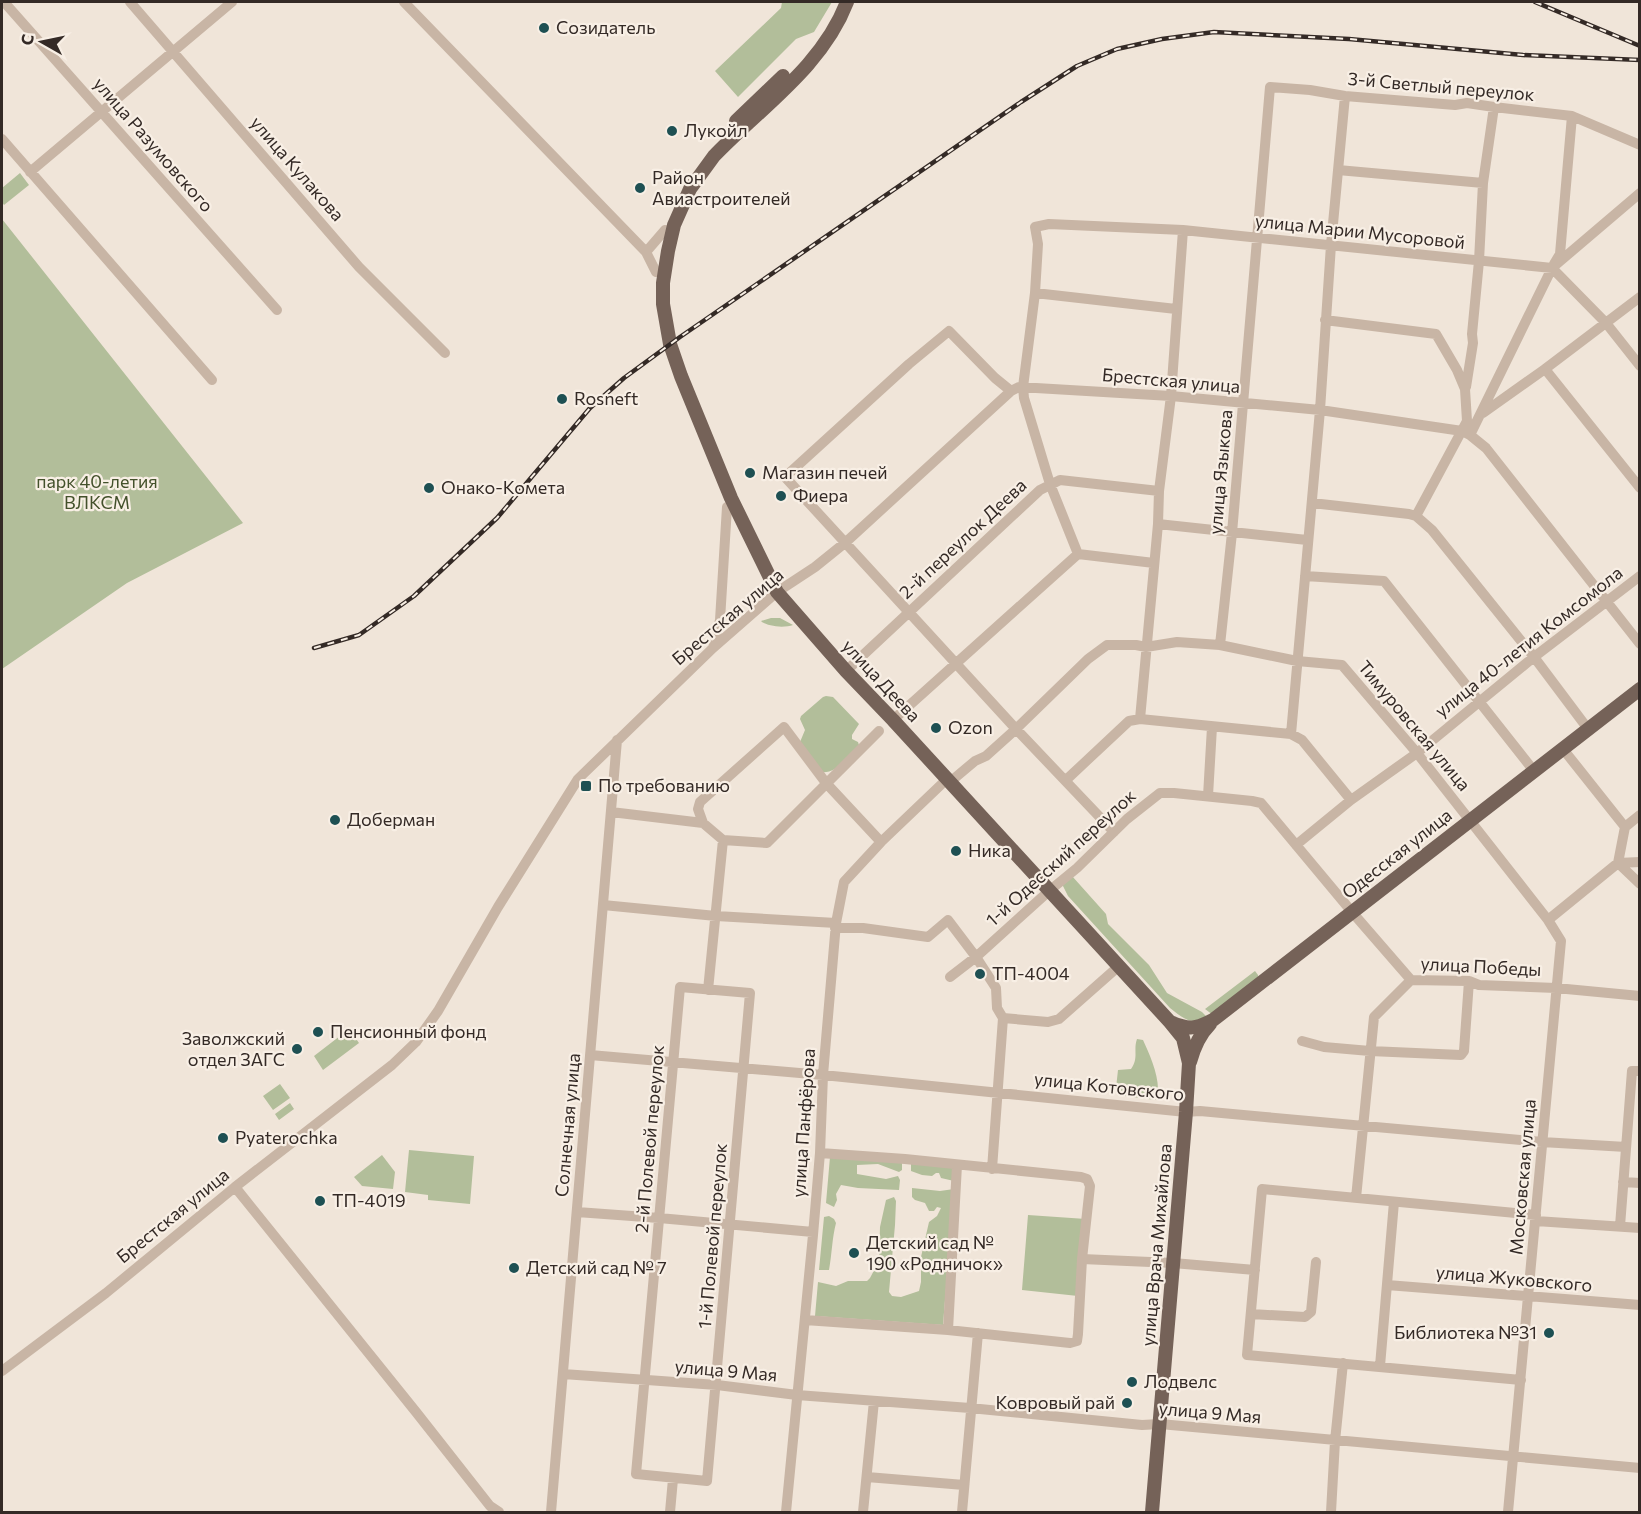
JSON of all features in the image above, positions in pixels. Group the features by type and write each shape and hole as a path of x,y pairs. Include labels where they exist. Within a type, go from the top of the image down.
{"main road":[{"path":"777,592 760,574 727,507 672,375 662,344 655,310 654,283 660,248 678,190 695,165 724,133 810,52 839,2"},
{"name":"улица Деева","path":"847,2 832,33 814,59 714,156 684,200 671,236 663,283 663,304 670,344 731,498 777,592 846,671 1170,1022"},
{"name":"Одесская улица","path":"1170,1022 1192,1028 1214,1020 1640,689"},
{"path":"1189,1063 1194,1046 1202,1032 1214,1020"},
{"name":"улица Врача Михайлова","path":"1152,1512 1189,1063 1183,1038 1170,1022"}],"street":[{"name":"улица Разумовского","path":"4,2 277,310"},
{"name":"улица Кулакова","path":"130,2 359,267 445,353"},
{"path":"30,172 232,2"},
{"path":"404,2 646,252 656,272"},
{"name":"3-й Светлый переулок","path":"1270,87 1455,105 1467,103 1572,116 1640,146"},
{"name":"улица Языкова","path":"1220,645 1244,403 1270,87"},
{"path":"1291,735 1345,96"},
{"path":"1466,433 1466,389 1473,343 1483,183 1494,107"},
{"path":"1416,516 1466,433 1480,415 1560,254 1572,116"},
{"path":"2,139 212,380"},
{"path":"1338,170 1483,183"},
{"path":"1552,268 1640,193"},
{"name":"улица Марии Мусоровой","path":"1035,293 1038,244 1035,227 1049,224 1183,230 1552,268"},
{"path":"646,252 665,230"},
{"path":"1140,719 1159,491 1171,396 1183,230"},
{"path":"1552,268 1606,323 1640,366"},
{"path":"1078,554 1050,484 1024,399 1023,387 1035,293 1176,309"},
{"path":"1480,415 1640,297"},
{"path":"1325,320 1436,334 1466,389"},
{"path":"1011,392 949,331 909,364 785,477 1016,729 1114,832"},
{"path":"1545,369 1640,488"},
{"name":"Брестская улица","path":"2,1371 106,1293 235,1187 392,1065 416,1042 438,1011 498,907 578,779 713,648 777,592 846,542 1011,392 1023,387 1171,396 1320,410 1466,433"},
{"path":"1466,433 1486,448 1640,644"},
{"name":"2-й переулок Деева","path":"846,671 1040,490 1050,484 1060,480 1159,491"},
{"path":"1312,503 1384,510 1416,516 1432,530 1534,657 1588,729"},
{"path":"713,648 720,620 727,507"},
{"path":"1158,524 1307,540"},
{"path":"893,720 1078,554 1154,563"},
{"path":"1305,576 1384,581 1534,771"},
{"name":"улица 40-летия Комсомола","path":"1296,845 1351,800 1417,753 1534,657 1640,576"},
{"name":"Тимуровская улица","path":"948,780 986,756 1088,659 1107,645 1146,647 1178,642 1220,645 1297,661 1342,665 1417,753 1470,821"},
{"path":"1066,780 1128,721 1140,719 1291,735 1302,740 1351,800"},
{"path":"1208,796 1212,727"},
{"path":"879,731 826,783 767,843 723,840 704,823 698,809 700,802 784,728 826,783 881,842"},
{"name":"Солнечная улица","path":"551,1512 617,740"},
{"path":"1563,748 1625,827"},
{"name":"улица Панфёрова","path":"786,1512 820,1154 823,1075 836,926 844,882 881,842 948,780"},
{"name":"1-й Одесский переулок","path":"950,977 1077,868 1127,819 1160,793 1261,803 1411,980"},
{"path":"611,812 704,823"},
{"path":"1618,863 1625,827 1640,815"},
{"path":"1470,821 1548,920 1618,863 1640,862"},
{"path":"708,990 723,840"},
{"path":"1618,863 1640,884"},
{"path":"603,905 863,928 928,937 948,920 996,988 997,1008 1003,1018 992,1168"},
{"name":"Московская улица","path":"1508,1512 1561,941 1548,920"},
{"path":"1003,1018 1048,1022 1059,1019 1119,966"},
{"name":"улица Победы","path":"1356,1198 1374,1017 1411,980 1469,981 1479,985 1556,988 1640,996"},
{"path":"1302,1041 1324,1047 1370,1051 1461,1054 1464,1051 1469,981"},
{"name":"2-й Полевой переулок","path":"674,1479 636,1474 680,987 708,990"},
{"name":"1-й Полевой переулок","path":"674,1479 707,1481 750,993 708,990"},
{"name":"улица Котовского","path":"590,1055 823,1075 1186,1112 1626,1147"},
{"path":"1620,1226 1626,1147 1634,1116 1636,1071"},
{"path":"804,1320 948,1330 1070,1344 1077,1341 1082,1258 1090,1186 1087,1179 992,1168 820,1154"},
{"path":"948,1330 957,1165"},
{"path":"1623,1182 1640,1183"},
{"path":"235,1187 490,1506 499,1512"},
{"path":"1521,1380 1247,1355 1262,1189 1640,1228"},
{"path":"1380,1366 1394,1202"},
{"path":"577,1212 813,1232"},
{"path":"1082,1258 1255,1270"},
{"path":"1251,1314 1305,1317 1311,1312 1316,1262"},
{"name":"улица Жуковского","path":"1387,1285 1640,1305"},
{"path":"962,1512 978,1333"},
{"path":"1331,1512 1343,1363"},
{"name":"улица 9 Мая","path":"563,1374 717,1385 797,1395 970,1408 1142,1425 1160,1424 1640,1468"},
{"path":"864,1512 874,1401"},
{"path":"867,1477 964,1485"},
{"path":"670,1512 674,1479"}],"green space":[{"path":"782,2 832,2 814,32 796,39 738,97 715,71 781,8"},
{"path":"20,173 29,185 4,205 2,188"},
{"name":"парк 40-летия ВЛКСМ","path":"2,219 243,523 127,583 2,669"},
{"path":"780,618 793,625 767,625 761,621"},
{"path":"826,696 833,697 859,724 852,739 859,745 837,768 820,772 800,742 805,730 800,719"},
{"path":"1072,876 1106,914 1108,924 1149,965 1167,993 1202,1012 1208,1018 1188,1020 1170,1008 1068,896 1062,884"},
{"path":"1255,971 1258,978 1213,1015 1205,1009"},
{"path":"349,1029 359,1043 323,1070 314,1056"},
{"path":"1137,1039 1143,1040 1155,1070 1158,1086 1156,1100 1117,1095 1118,1070 1131,1069 1135,1061"},
{"path":"280,1084 290,1098 273,1110 263,1096"},
{"path":"290,1103 294,1109 279,1120 275,1114"},
{"path":"409,1150 474,1156 470,1204 428,1200 428,1195 405,1192"},
{"path":"382,1155 395,1172 393,1189 362,1186 354,1177"},
{"path":"830,1157 902,1162 902,1170 899,1172 878,1164 857,1165 857,1174 886,1179 898,1176 899,1190 841,1185 836,1194 837,1200 834,1207 826,1203"},
{"path":"911,1162 955,1165 954,1181 941,1178 939,1173 932,1176 911,1171"},
{"path":"912,1188 940,1191 954,1189 943,1325 815,1316 818,1282 836,1286 848,1281 867,1281 870,1278 879,1261 880,1227 886,1200 894,1197 896,1201 895,1225 889,1292 892,1296 901,1297 919,1291 921,1257 929,1222 937,1216 941,1208 937,1207 934,1211 929,1211 925,1203 912,1197"},
{"path":"1028,1215 1086,1219 1078,1296 1022,1290"},
{"path":"829,1216 836,1223 829,1270 819,1270 824,1217"}],"railway":[{"path":"1535,2 1640,46"},
{"path":"314,648 359,635 414,596 497,518 590,408 624,378 1021,102 1077,66 1117,49 1162,39 1214,32 1349,39 1523,55 1640,60"}],"place":[{"name":"Созидатель","path":"544,28"},
{"name":"Лукойл","path":"672,131"},
{"name":"Район Авиастроителей","path":"640,188"},
{"name":"Rosneft","path":"562,399"},
{"name":"Магазин печей","path":"750,473"},
{"name":"Онако-Комета","path":"429,488"},
{"name":"Фиера","path":"781,496"},
{"name":"Ozon","path":"936,728"},
{"name":"По требованию","path":"586,786"},
{"name":"Доберман","path":"335,820"},
{"name":"Ника","path":"956,851"},
{"name":"ТП-4004","path":"980,974"},
{"name":"Пенсионный фонд","path":"318,1032"},
{"name":"Заволжский отдел ЗАГС","path":"297,1049"},
{"name":"Pyaterochka","path":"223,1138"},
{"name":"ТП-4019","path":"320,1201"},
{"name":"Детский сад № 190 «Родничок»","path":"854,1253"},
{"name":"Детский сад № 7","path":"514,1268"},
{"name":"Библиотека №31","path":"1549,1333"},
{"name":"Лодвелс","path":"1132,1382"},
{"name":"Ковровый рай","path":"1127,1403"}]}
